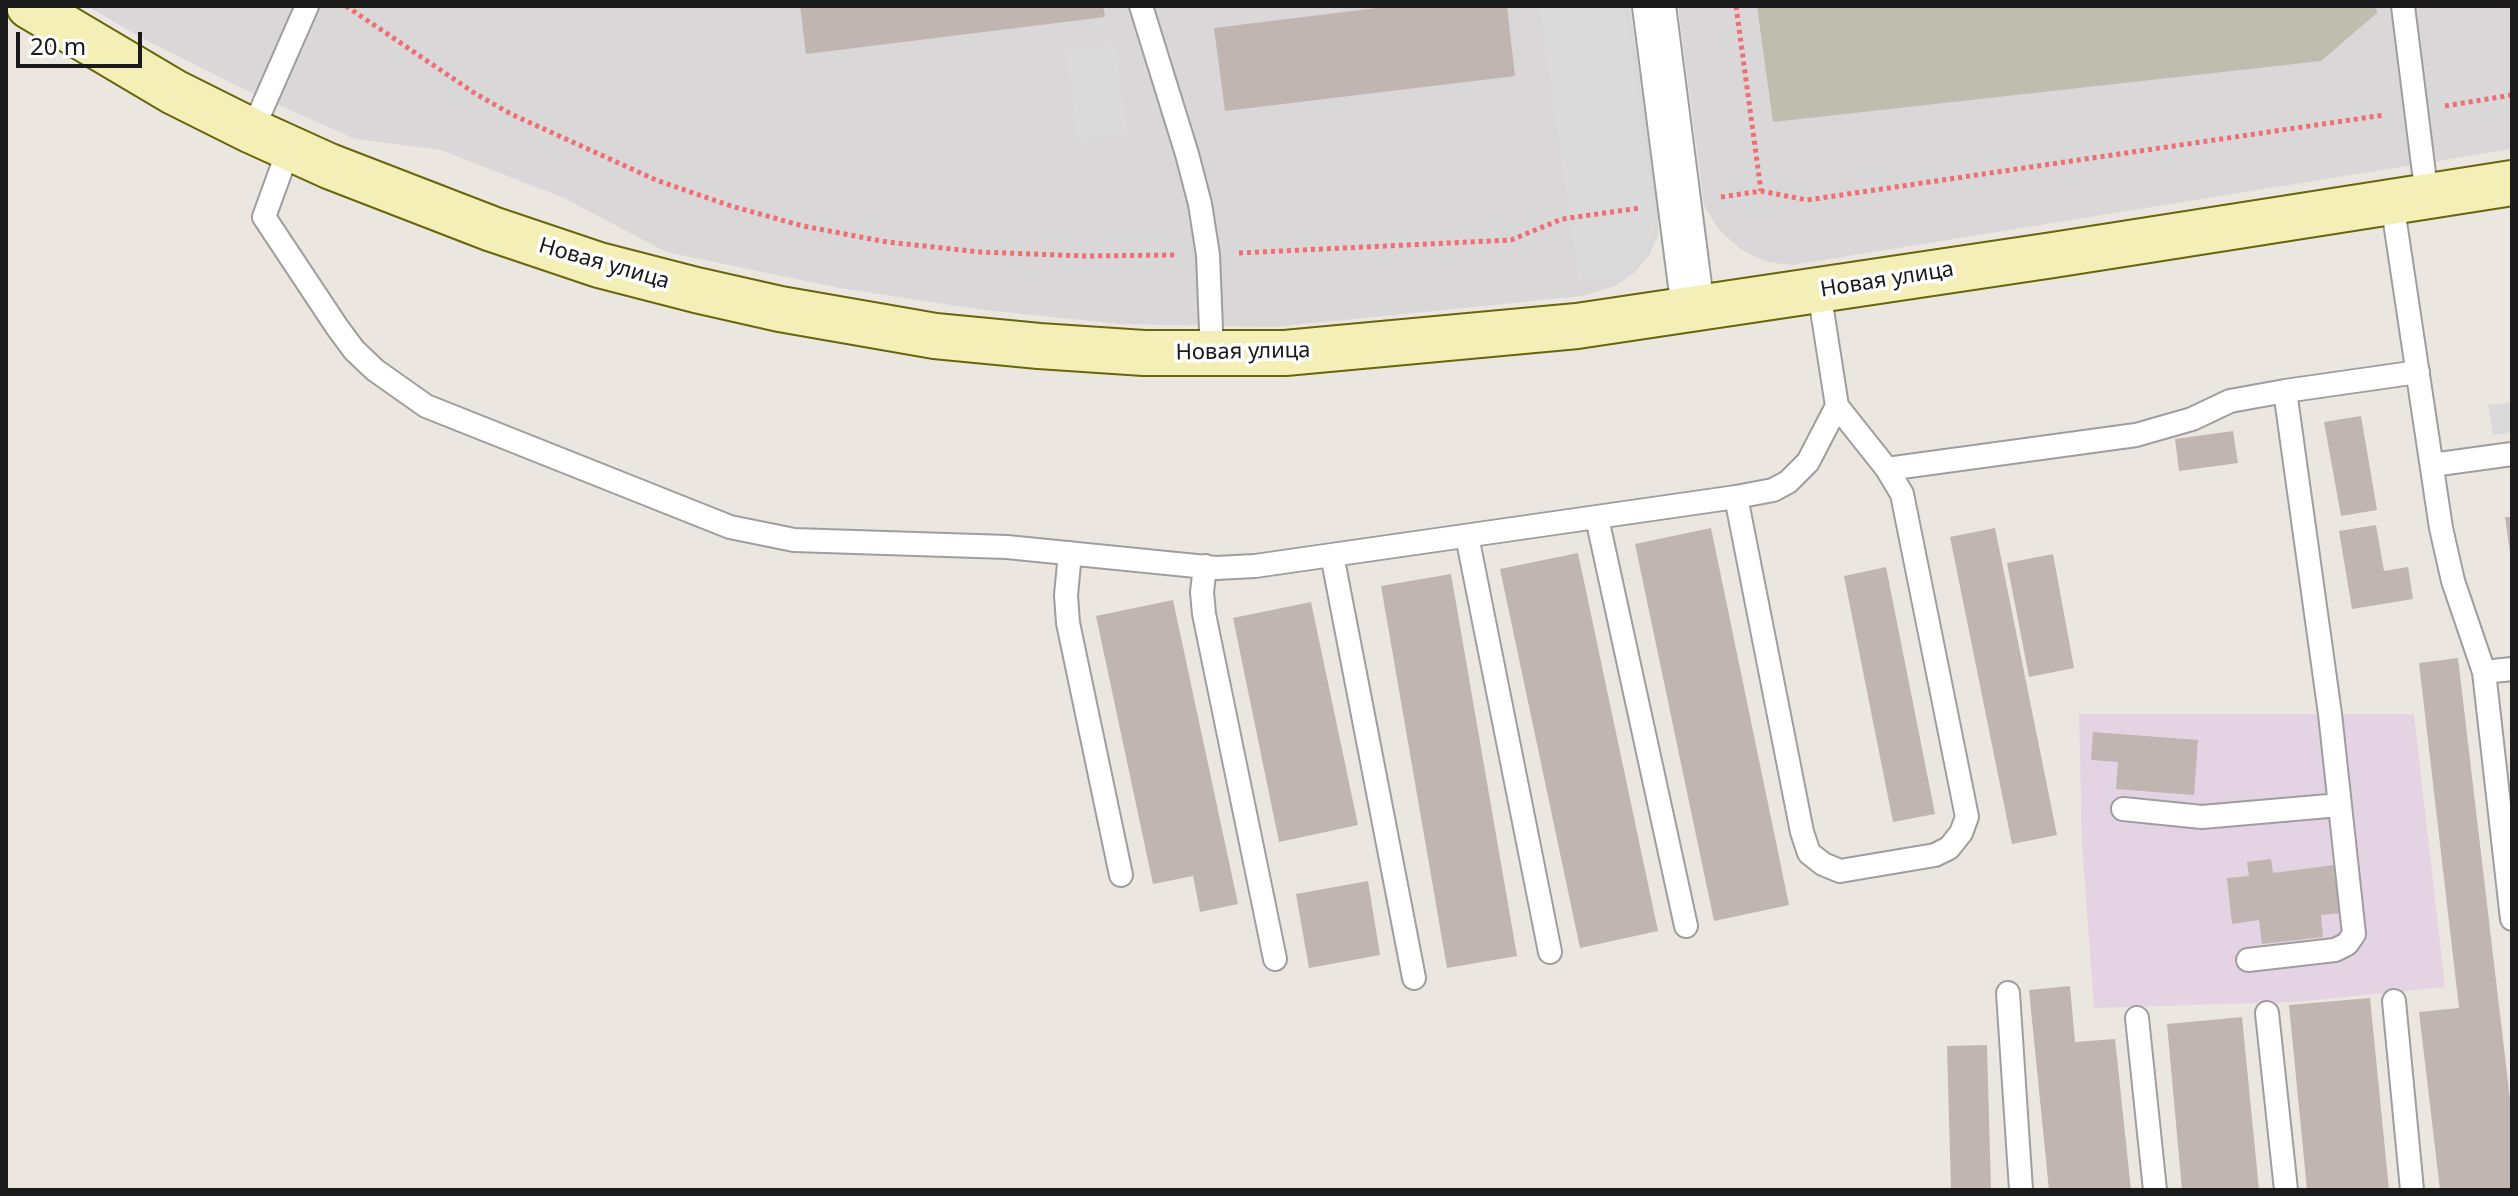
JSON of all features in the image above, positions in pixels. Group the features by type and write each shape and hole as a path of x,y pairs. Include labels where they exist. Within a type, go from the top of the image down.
{"street":[{"name":"Новая улица","path":"29,6 174,92 271,140 492,229 599,265 696,290 863,325 935,336 1144,353 1285,353 1577,326 2512,183"},
{"path":"1654,6 1693,309"}],"lane":[{"path":"307,6 271,140 264,217 354,350 375,370 426,406 730,527 794,540 1007,547 1205,566 1255,566 1773,490 1788,482 1808,462 1837,406"},
{"path":"1141,6 1200,204 1208,255 1212,354"},
{"path":"2403,6 2416,110 2410,200 2418,372 2441,528 2453,581 2484,672 2512,919"},
{"path":"1736,497 1802,832 1809,853 1823,864 1840,871 1935,855 1949,848 1961,833 1967,817 1902,494 1887,469 1837,406 1819,291"},
{"path":"1887,469 2136,435 2192,419 2230,401 2418,372"},
{"path":"2248,960 2335,950 2347,944 2354,934 2330,714 2285,391"},
{"path":"2432,465 2512,454"},
{"path":"1597,518 1686,926"},
{"path":"1467,536 1550,952"},
{"path":"1070,553 1066,595 1068,623 1121,875"},
{"path":"1332,555 1414,978"},
{"path":"1205,566 1202,592 1204,614 1275,959"},
{"path":"2484,672 2512,669"},
{"path":"2123,809 2202,817 2340,805"},
{"path":"2008,993 2021,1190"},
{"path":"2394,1001 2412,1190"},
{"path":"2267,1013 2286,1190"},
{"path":"2137,1018 2155,1190"}],"path":[{"path":"346,6 476,94 511,114 656,180 731,206 803,226 887,242 980,252 1084,256 1208,255 1511,240 1562,219"},
{"path":"1736,6 1761,191 1807,200 2512,95"}],"shaded area":[{"path":"87,6 1630,6 1658,213 1658,235 1650,254 1635,272 1615,286 1583,296 1274,327 1120,324 984,310 840,288 666,252 564,198 441,150 355,139 241,88"},
{"path":"1539,6 1625,6 1656,223 1653,239 1645,254 1633,269 1620,277 1578,282"},
{"path":"1678,6 2512,6 2512,149 1792,265 1767,262 1742,250 1719,230 1704,205"},
{"path":"1757,6 2376,6 2377,13 2321,61 1773,122"},
{"path":"1116,43 1128,135 1077,141 1065,49"},
{"path":"2512,402 2512,432 2493,435 2488,405"},
{"path":"2079,714 2414,714 2445,987 2295,1002 2094,1008 2082,843"}],"building":[{"path":"800,6 1103,6 1105,17 806,54"},
{"path":"1393,6 1507,6 1515,76 1225,111 1214,28"},
{"path":"2361,416 2377,510 2341,516 2324,422"},
{"path":"2233,431 2238,463 2179,471 2175,439"},
{"path":"2505,517 2512,517 2512,552 2510,552"},
{"path":"2376,525 2384,571 2408,567 2413,599 2352,609 2339,531"},
{"path":"1711,528 1789,905 1714,921 1635,544"},
{"path":"1995,528 2057,835 2012,844 1950,537"},
{"path":"1578,553 1658,931 1580,948 1500,569"},
{"path":"2053,554 2074,668 2029,677 2007,563"},
{"path":"1886,567 1935,814 1893,822 1844,576"},
{"path":"1451,574 1517,956 1447,968 1381,586"},
{"path":"1173,600 1238,904 1200,912 1193,876 1153,884 1096,616"},
{"path":"1311,602 1358,825 1279,842 1233,618"},
{"path":"2458,658 2512,1116 2512,1188 2491,1190 2440,1190 2419,1012 2459,1008 2419,663"},
{"path":"2093,732 2198,740 2194,795 2116,789 2118,762 2091,760"},
{"path":"2271,859 2273,873 2334,865 2340,913 2321,915 2323,937 2262,944 2259,920 2232,924 2227,878 2249,876 2247,862"},
{"path":"1368,881 1380,955 1309,968 1296,894"},
{"path":"2070,986 2075,1042 2115,1039 2131,1190 2049,1190 2029,990"},
{"path":"2370,998 2389,1190 2307,1190 2289,1005"},
{"path":"2242,1017 2259,1190 2182,1190 2167,1024"},
{"path":"1987,1045 1991,1190 1951,1190 1947,1046"}]}
